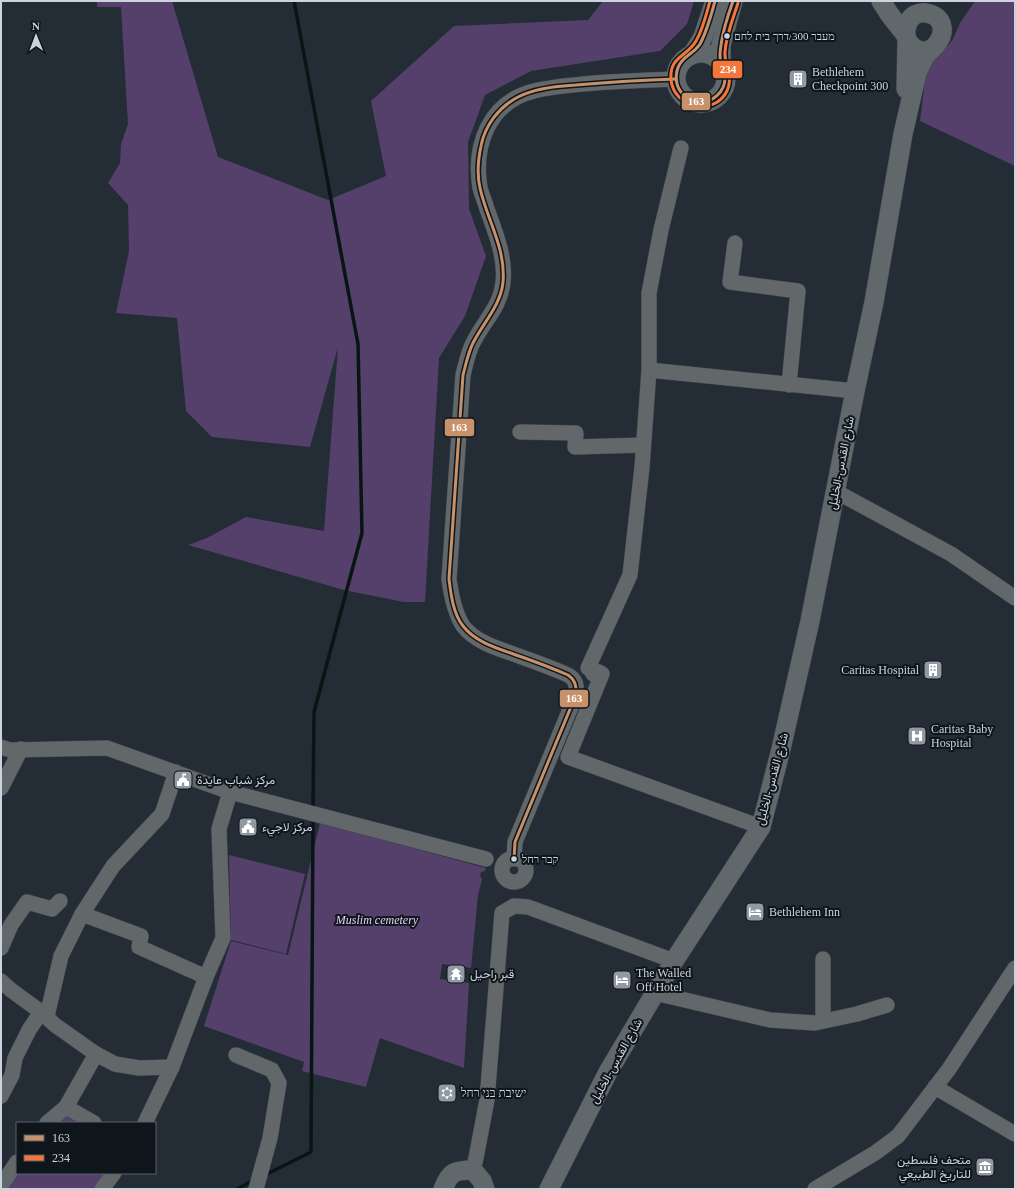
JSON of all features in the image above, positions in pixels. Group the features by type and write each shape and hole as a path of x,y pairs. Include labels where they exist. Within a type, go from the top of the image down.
{"main road":[{"path":"692,55 704,37 714,1"},
{"path":"721,64 721,45 732,1"},
{"path":"868,1 917,14 930,14 940,21 942,27 943,33 938,44 925,56 917,73 903,134"},
{"path":"885,6 910,45 921,50 933,48"},
{"path":"903,134 907,23 917,14"},
{"path":"699,53 711,55 721,64 726,78 721,92 716,97 709,101 694,102 681,93 677,86 676,79 680,64 685,59 699,53"},
{"name":"شارع القدس-الخليل","path":"549,1189 608,1072 674,961 761,827 783,741 810,621 854,391 874,302 903,134"},
{"path":"443,1189 448,1176 460,1170 473,1170 482,1180 485,1189"}],"street":[{"path":"514,859 515,842 573,702 576,685 572,678 568,675 489,645 469,632 462,625 451,593 449,579 463,375 467,357 474,341 502,293 504,280 496,236 480,189 479,169 483,136 490,121 501,109 512,100 533,91 552,87 676,79"},
{"path":"681,148 661,230 649,293 649,370 630,575 588,668 591,669 593,674 599,672 602,674 568,757 761,827"},
{"path":"735,243 730,282 798,291 789,385"},
{"path":"649,370 854,391"},
{"path":"520,432 576,433 575,447 643,445"},
{"path":"835,491 951,554 1015,598"},
{"path":"1,747 10,750 107,748 230,792 486,858"},
{"path":"1,788 21,749"},
{"path":"1,1096 12,1075 15,1058 29,1030 44,1014 61,956 82,914 113,866 162,814 176,772"},
{"path":"145,1122 172,1068 206,977 223,938 219,829 230,792"},
{"path":"1,948 11,925 27,902 52,909 60,901"},
{"path":"473,1170 487,1100 502,913 514,906 528,907 674,961"},
{"path":"82,914 141,936 139,947 206,977"},
{"path":"823,959 823,1021"},
{"path":"814,1189 888,1145 898,1136 949,1069 1015,968"},
{"path":"1,981 96,1054 115,1064 139,1068 172,1068"},
{"path":"655,993 770,1020 815,1023 857,1014 887,1005"},
{"path":"48,1122 66,1107 96,1054"},
{"path":"236,1055 272,1070 280,1083 270,1138 256,1189"},
{"path":"935,1087 1015,1134"},
{"path":"66,1107 92,1122"},
{"path":"1,1186 16,1164"},
{"path":"102,1189 113,1174"}],"green space":[{"path":"97,1 172,1 218,157 328,200 386,176 371,101 454,26 588,20 603,1 694,1 687,24 660,51 531,71 485,95 468,142 469,209 486,256 465,316 439,358 425,602 404,602 344,590 188,545 207,538 246,517 324,531 338,347 310,447 212,437 186,411 177,318 116,313 129,251 128,205 108,183 120,163 121,144 128,124 121,7 97,7"},
{"path":"975,1 1015,1 1015,166 920,121 927,65 942,53 953,39 960,23"},
{"name":"Muslim cemetery","path":"320,823 486,868 485,871 481,872 480,876 482,879 478,895 471,968 442,964 440,979 469,983 464,1068 380,1038 366,1087 302,1071 304,1062 204,1026 231,941 288,955"},
{"path":"229,855 305,874 286,954 231,940"},
{"path":"67,1112 82,1122 53,1122"},
{"path":"16,1174 104,1174 94,1189 2,1189"}],"waterway":[{"path":"294,1 358,344 362,533 314,712 313,810"},
{"path":"265,1175 311,1152 313,818"},
{"path":"237,1189 254,1180"}],"transit line":[{"name":"234","path":"710,1 696,41 676,61 671,72 671,80 674,90 679,97 687,103 695,106 713,104 721,99 727,91 730,80 725,52 730,27 738,3"},
{"name":"163","path":"715,1 707,29 700,44 682,61 676,76 677,84 681,92 684,96 693,101 709,101 717,96 723,88 725,76 720,61 720,52 724,28 733,1"},
{"name":"163","path":"514,859 515,842 573,702 576,687 574,681 568,675 496,648 481,641 468,632 457,615 452,597 449,579 463,375 471,347 499,298 503,282 502,257 483,200 478,178 481,146 489,124 499,111 511,101 532,91 561,86 676,79"}],"place":[{"name":"מעבר 300/דרך בית לחם","path":"727,36"},
{"name":"Bethlehem Checkpoint 300","path":"798,79"},
{"name":"Caritas Hospital","path":"933,670"},
{"name":"Caritas Baby Hospital","path":"917,736"},
{"name":"مركز شباب عايدة","path":"183,780"},
{"name":"مركز لاجيء","path":"248,827"},
{"name":"קבר רחל","path":"514,859"},
{"name":"Bethlehem Inn","path":"755,912"},
{"name":"قبر راحيل","path":"456,974"},
{"name":"The Walled Off Hotel","path":"622,980"},
{"name":"ישיבת בני רחל","path":"447,1093"},
{"name":"متحف فلسطين للتاريخ الطبيعي","path":"985,1167"}]}
